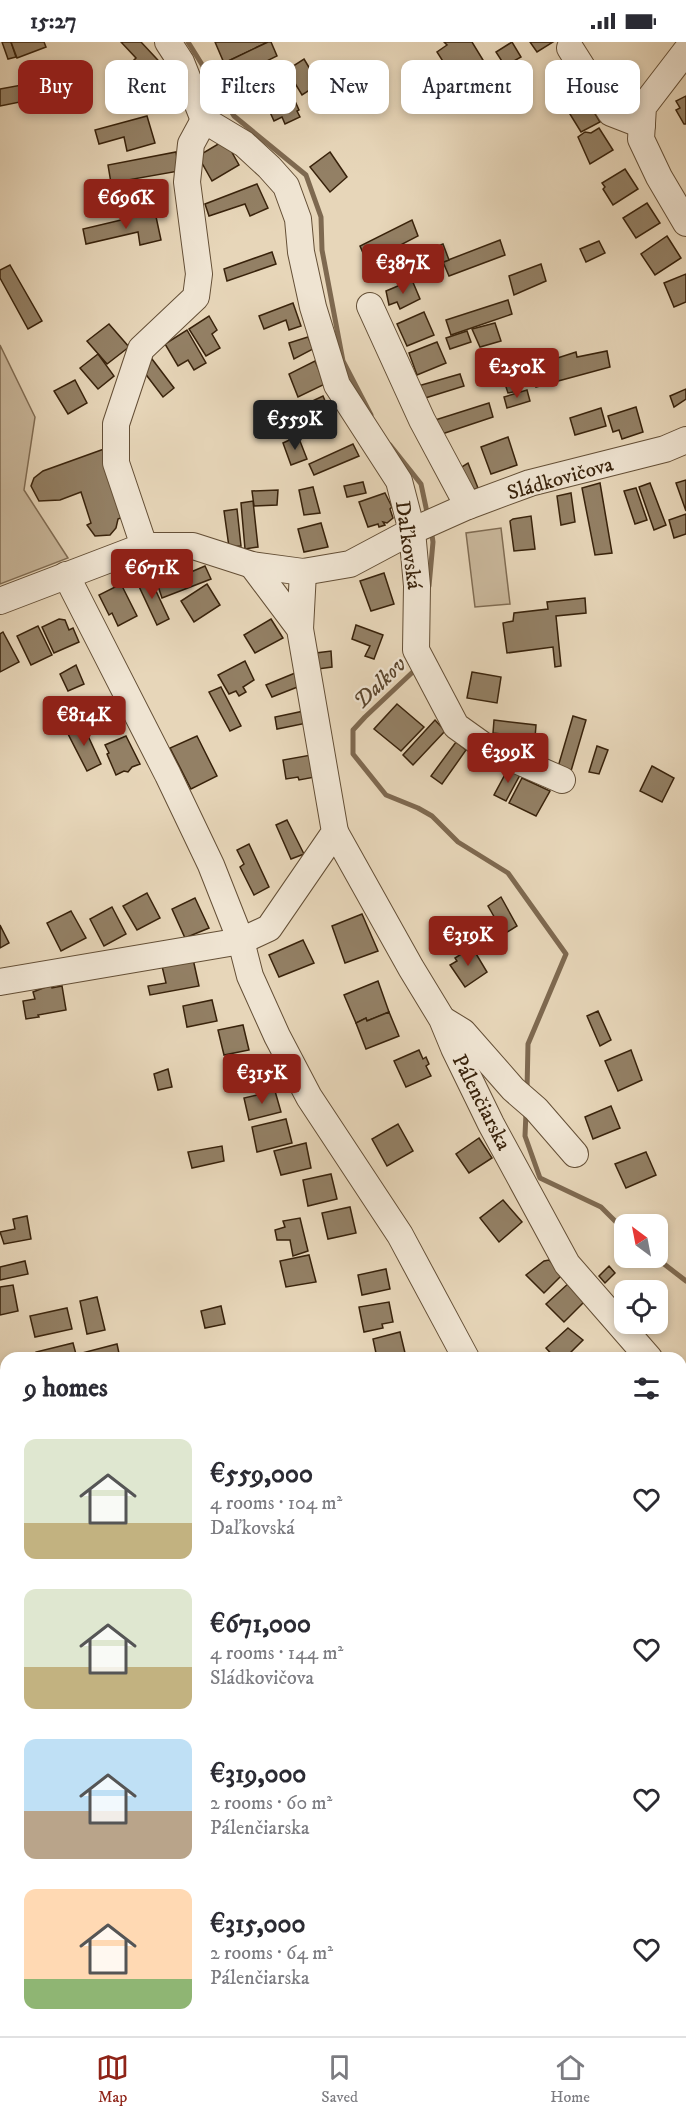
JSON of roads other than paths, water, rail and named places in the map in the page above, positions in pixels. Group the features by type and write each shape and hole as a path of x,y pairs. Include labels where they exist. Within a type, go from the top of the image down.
{"street":[{"path":"570,48 611,113 642,125"},
{"path":"144,546 116,463 116,424 141,349 196,297 199,274 187,182 190,144 204,120 181,50"},
{"path":"686,51 643,107 640,139 686,223"},
{"name":"Daľkovská","path":"204,120 244,144 269,166 286,186 298,219 301,252 313,308 337,385 399,482 423,526 417,586 416,650 456,726 484,746 562,780"},
{"path":"370,306 422,420 468,506"},
{"name":"Sládkovičova","path":"0,601 144,546 192,546 252,565 303,572 350,564 423,526 530,483 665,449 686,440"},
{"name":"Pálenčiarska","path":"252,565 300,629"},
{"name":"Pálenčiarska","path":"303,572 300,629 335,832 442,1019 491,1124 567,1264 644,1352"},
{"path":"66,575 211,865 241,941 249,976 309,1096 400,1235 463,1352"},
{"path":"0,982 241,941 269,928 335,832"},
{"path":"442,1019 463,1032 575,1154"}],"waterway":[{"name":"Dalkov","path":"188,42 234,116 306,175 321,217 322,250 343,361 371,415"},
{"name":"Dalkov","path":"390,445 421,484 428,517"},
{"name":"Dalkov","path":"429,586 433,542 431,529"},
{"name":"Dalkov","path":"417,668 353,730 353,754 386,795 432,816 458,842 508,873 566,954 528,1044 527,1090"},
{"name":"Dalkov","path":"526,1112 525,1136 540,1178 601,1207 614,1220"},
{"name":"Dalkov","path":"668,1267 686,1281"}]}
